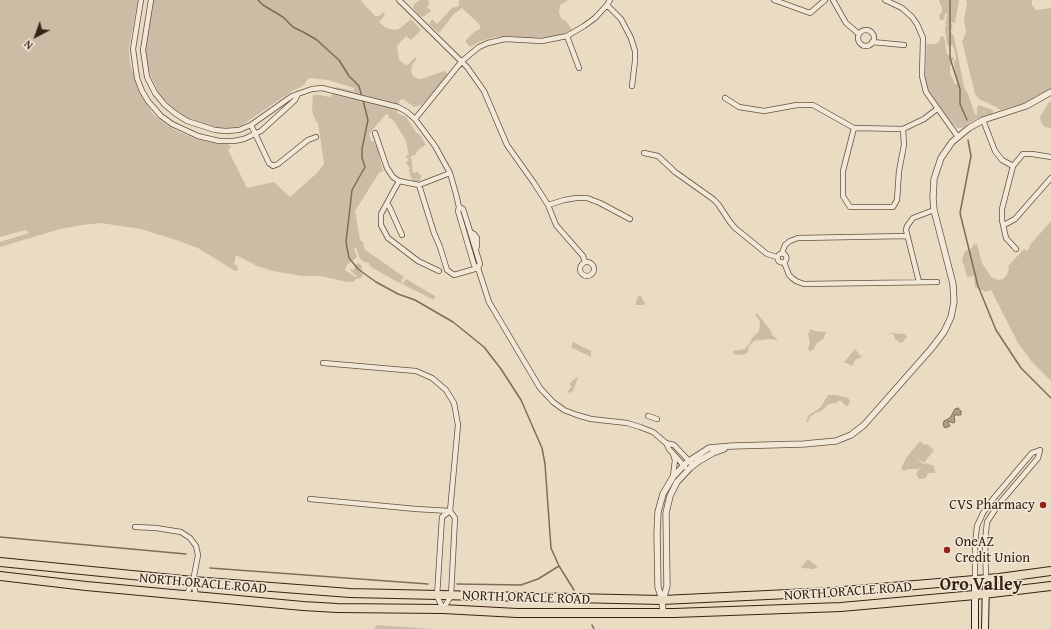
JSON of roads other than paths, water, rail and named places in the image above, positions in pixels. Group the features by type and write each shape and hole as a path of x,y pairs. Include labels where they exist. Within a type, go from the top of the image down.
{"highway":[{"name":"NORTH ORACLE ROAD","path":"0,562 193,581 350,593 662,600 831,592 986,579 1051,571"},
{"name":"NORTH ORACLE ROAD","path":"0,576 186,596 337,608 443,609 517,613 663,612 841,607 975,595 1051,586"}],"main road":[{"path":"975,579 975,629"},
{"path":"986,579 986,629"}],"street":[{"path":"141,0 133,49 137,78 148,101 161,116 172,124 198,136 234,141 255,134 266,127 295,100 298,94"},
{"path":"151,0 143,45 143,55 147,77 161,101 181,118 205,128 226,131 239,130 251,125 292,96 312,89 322,88 398,107 416,119 435,146 450,174 459,207 458,211 474,265 478,268 489,302 540,388 564,410 577,415 640,427 653,432 666,443 672,452 675,460 673,477"},
{"path":"399,0 462,61 484,91 507,145 548,205 556,224 583,256 585,262"},
{"path":"416,119 462,61 479,47 498,40 515,39 542,41 567,36 584,26 607,5 610,0"},
{"path":"774,0 810,13 825,0"},
{"path":"833,0 846,23 860,34"},
{"path":"885,0 902,8 912,16 917,24 923,38 922,76 926,92 958,136"},
{"path":"607,5 621,19 631,38 635,51 632,86"},
{"path":"860,34 863,31 870,32 873,38 872,42"},
{"path":"860,34 859,40 861,44 868,45 872,42 904,45"},
{"path":"567,36 579,68"},
{"path":"663,612 662,600 658,587 658,512 663,494 673,477 686,463 709,448 804,444 836,441 851,435 864,425 931,349 944,332 951,317 954,292 934,210 933,189 937,168 941,158 958,136 969,128 983,120 1026,106 1051,92"},
{"path":"725,98 739,107 764,111 797,105 814,105 854,128 903,129 924,119 937,108"},
{"path":"983,120 995,150 1002,160 1013,166"},
{"path":"251,125 269,163 273,166 278,164 308,140 316,136"},
{"path":"854,128 843,171 843,196 850,207 893,207 897,200 899,171 904,145 903,129"},
{"path":"375,133 386,168 393,178 399,181 419,185 450,174"},
{"path":"644,153 658,156 675,172 713,199 735,228 767,254 777,258 779,262 784,262"},
{"path":"1016,249 1006,238 1002,220 1002,209 1013,166 1023,154 1051,157"},
{"path":"1004,225 1015,220 1051,178"},
{"path":"399,181 381,214 381,225 388,238 418,260 439,271"},
{"path":"419,185 447,270 454,275 478,268"},
{"path":"548,205 564,200 587,198 600,203 630,219"},
{"path":"387,204 402,236"},
{"path":"459,207 463,210 476,249 480,264 478,268"},
{"path":"919,282 906,230 907,226 914,218 934,210"},
{"path":"777,258 782,254 785,245 798,238 907,236"},
{"path":"782,254 786,257 784,262 789,275 800,283 804,284 937,282"},
{"path":"323,363 416,371 432,378 446,390 454,403 458,425 450,511 455,518 451,596 443,609"},
{"path":"648,416 657,419"},
{"path":"666,443 674,445 686,463"},
{"path":"662,600 667,586 666,513 670,496 677,482 691,468 713,453 732,446"},
{"path":"975,579 975,544 977,526 983,513 1032,453 1040,450 1038,458 998,504 990,517 986,528 986,579"},
{"path":"672,452 691,468"},
{"path":"310,499 450,511"},
{"path":"443,609 437,596 442,517 450,511"},
{"path":"977,526 986,528"},
{"path":"135,527 156,528 181,532 190,538 196,546 198,556 193,581 186,596"},
{"path":"193,581 196,596"}],"waterway":[{"path":"258,0 263,5 283,17 293,27 317,40 339,60 349,76 359,86 362,97"},
{"path":"950,0 950,58 960,89 960,104 967,120"},
{"path":"363,100 368,120 362,149 362,158 365,167 352,190 346,242 349,258 358,269 376,282 398,294 415,300 453,322 484,347 501,369 521,400 542,448 545,464 551,548 559,566 574,590"},
{"path":"968,140 971,156 960,213 978,286 996,330 1021,368 1051,398"},
{"path":"0,537 186,554"},
{"path":"457,584 521,585 538,579 559,566"},
{"path":"210,568 428,584"},
{"path":"592,625 594,629"}],"place":[{"name":"CVS Pharmacy","path":"1043,505"},
{"name":"OneAZ Credit Union","path":"947,550"}],"district":[{"name":"Oro Valley","path":"981,585"}]}
